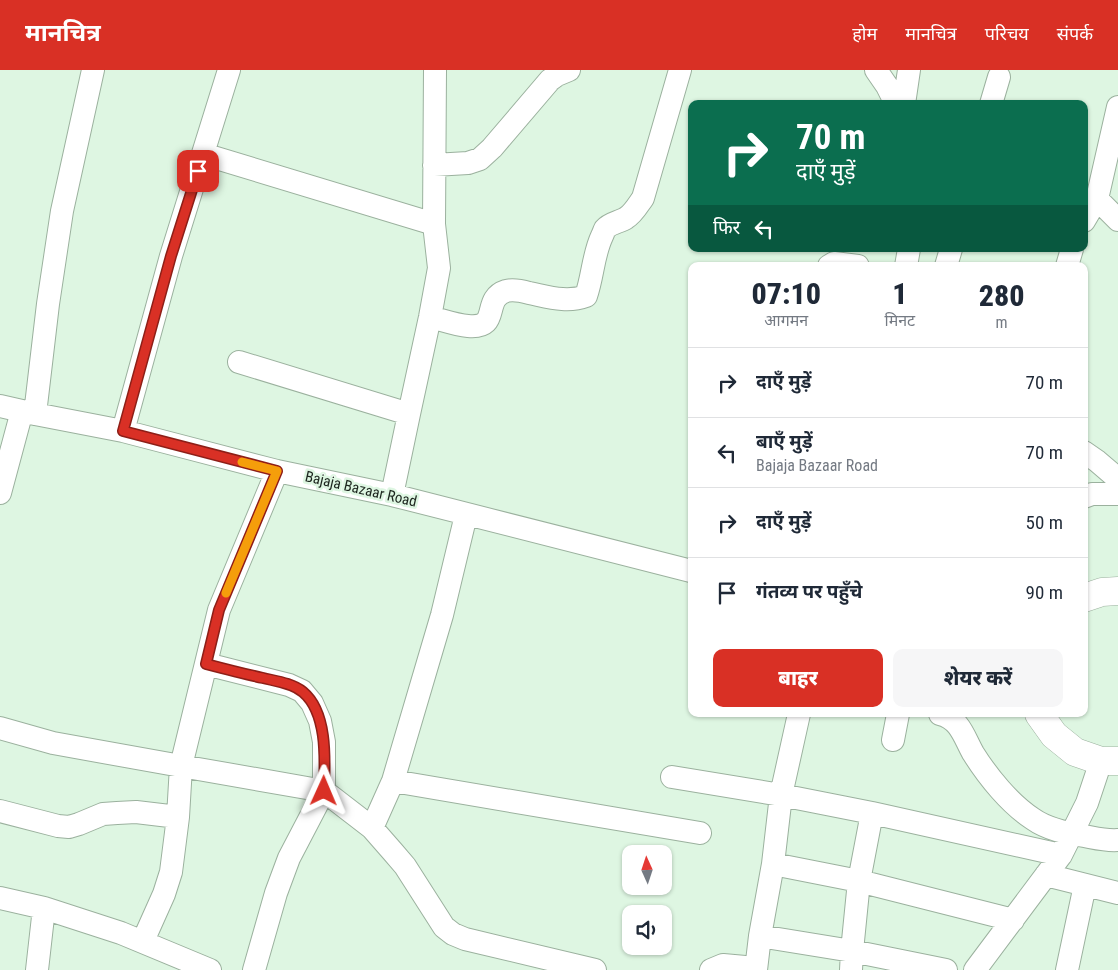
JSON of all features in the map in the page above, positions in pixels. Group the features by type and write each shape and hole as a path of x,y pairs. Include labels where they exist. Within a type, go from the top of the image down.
{"main road":[{"path":"1088,597 1102,592 1118,591"},
{"path":"1042,717 1054,735 1076,752 1110,761"}],"street":[{"path":"0,493 28,412 48,304 62,211 93,70"},
{"path":"123,431 171,256 229,70"},
{"path":"392,495 439,268 434,224 436,70"},
{"path":"434,165 468,163 480,158 492,148 550,80 568,70"},
{"path":"430,317 467,326 482,326 489,320 492,304 498,296 507,291 522,291 565,300 586,296 595,257 605,229 627,218 643,198 680,70"},
{"path":"876,70 894,100"},
{"path":"905,100 910,70"},
{"path":"992,100 999,77"},
{"path":"1088,214 1096,199 1118,108"},
{"path":"203,154 434,224"},
{"path":"1096,199 1118,220"},
{"path":"239,362 409,414"},
{"name":"Bajaja Bazaar Road","path":"0,406 123,431 277,471 392,495 688,570"},
{"path":"1088,455 1118,479"},
{"path":"143,941 164,894 170,872 178,817 181,766 219,610 277,471"},
{"path":"1088,496 1118,494"},
{"path":"372,828 393,781 442,615 466,515"},
{"path":"206,664 289,685 302,691 312,703 320,721 324,742 324,791 289,858 276,894 254,970"},
{"path":"711,970 722,965 756,969 773,864 781,795 798,717"},
{"path":"893,740 897,717"},
{"path":"950,717 959,726 980,764 1001,791 1033,820 1072,835 1118,840"},
{"path":"0,728 53,743 324,791 372,828 404,866 444,927 453,934 465,939 595,970"},
{"path":"975,970 1061,855 1086,803 1110,761"},
{"path":"672,777 781,795 872,813 1061,855"},
{"path":"393,781 700,833"},
{"path":"0,811 58,826 79,824 103,814 136,812 178,817"},
{"path":"852,961 859,881 872,813"},
{"path":"773,864 859,881 1013,920"},
{"path":"1046,875 1084,885 1115,890"},
{"path":"1067,970 1084,885"},
{"path":"0,898 44,908 121,933 143,941 200,968"},
{"path":"37,970 44,908"},
{"path":"760,936 852,961 946,970"}],"slow traffic":[{"path":"226,593 277,471 242,462"}],"route":[{"path":"198,171 171,256 123,431 277,471 219,610 206,664 289,685 302,691 312,703 320,721 325,759 324,791"}]}
